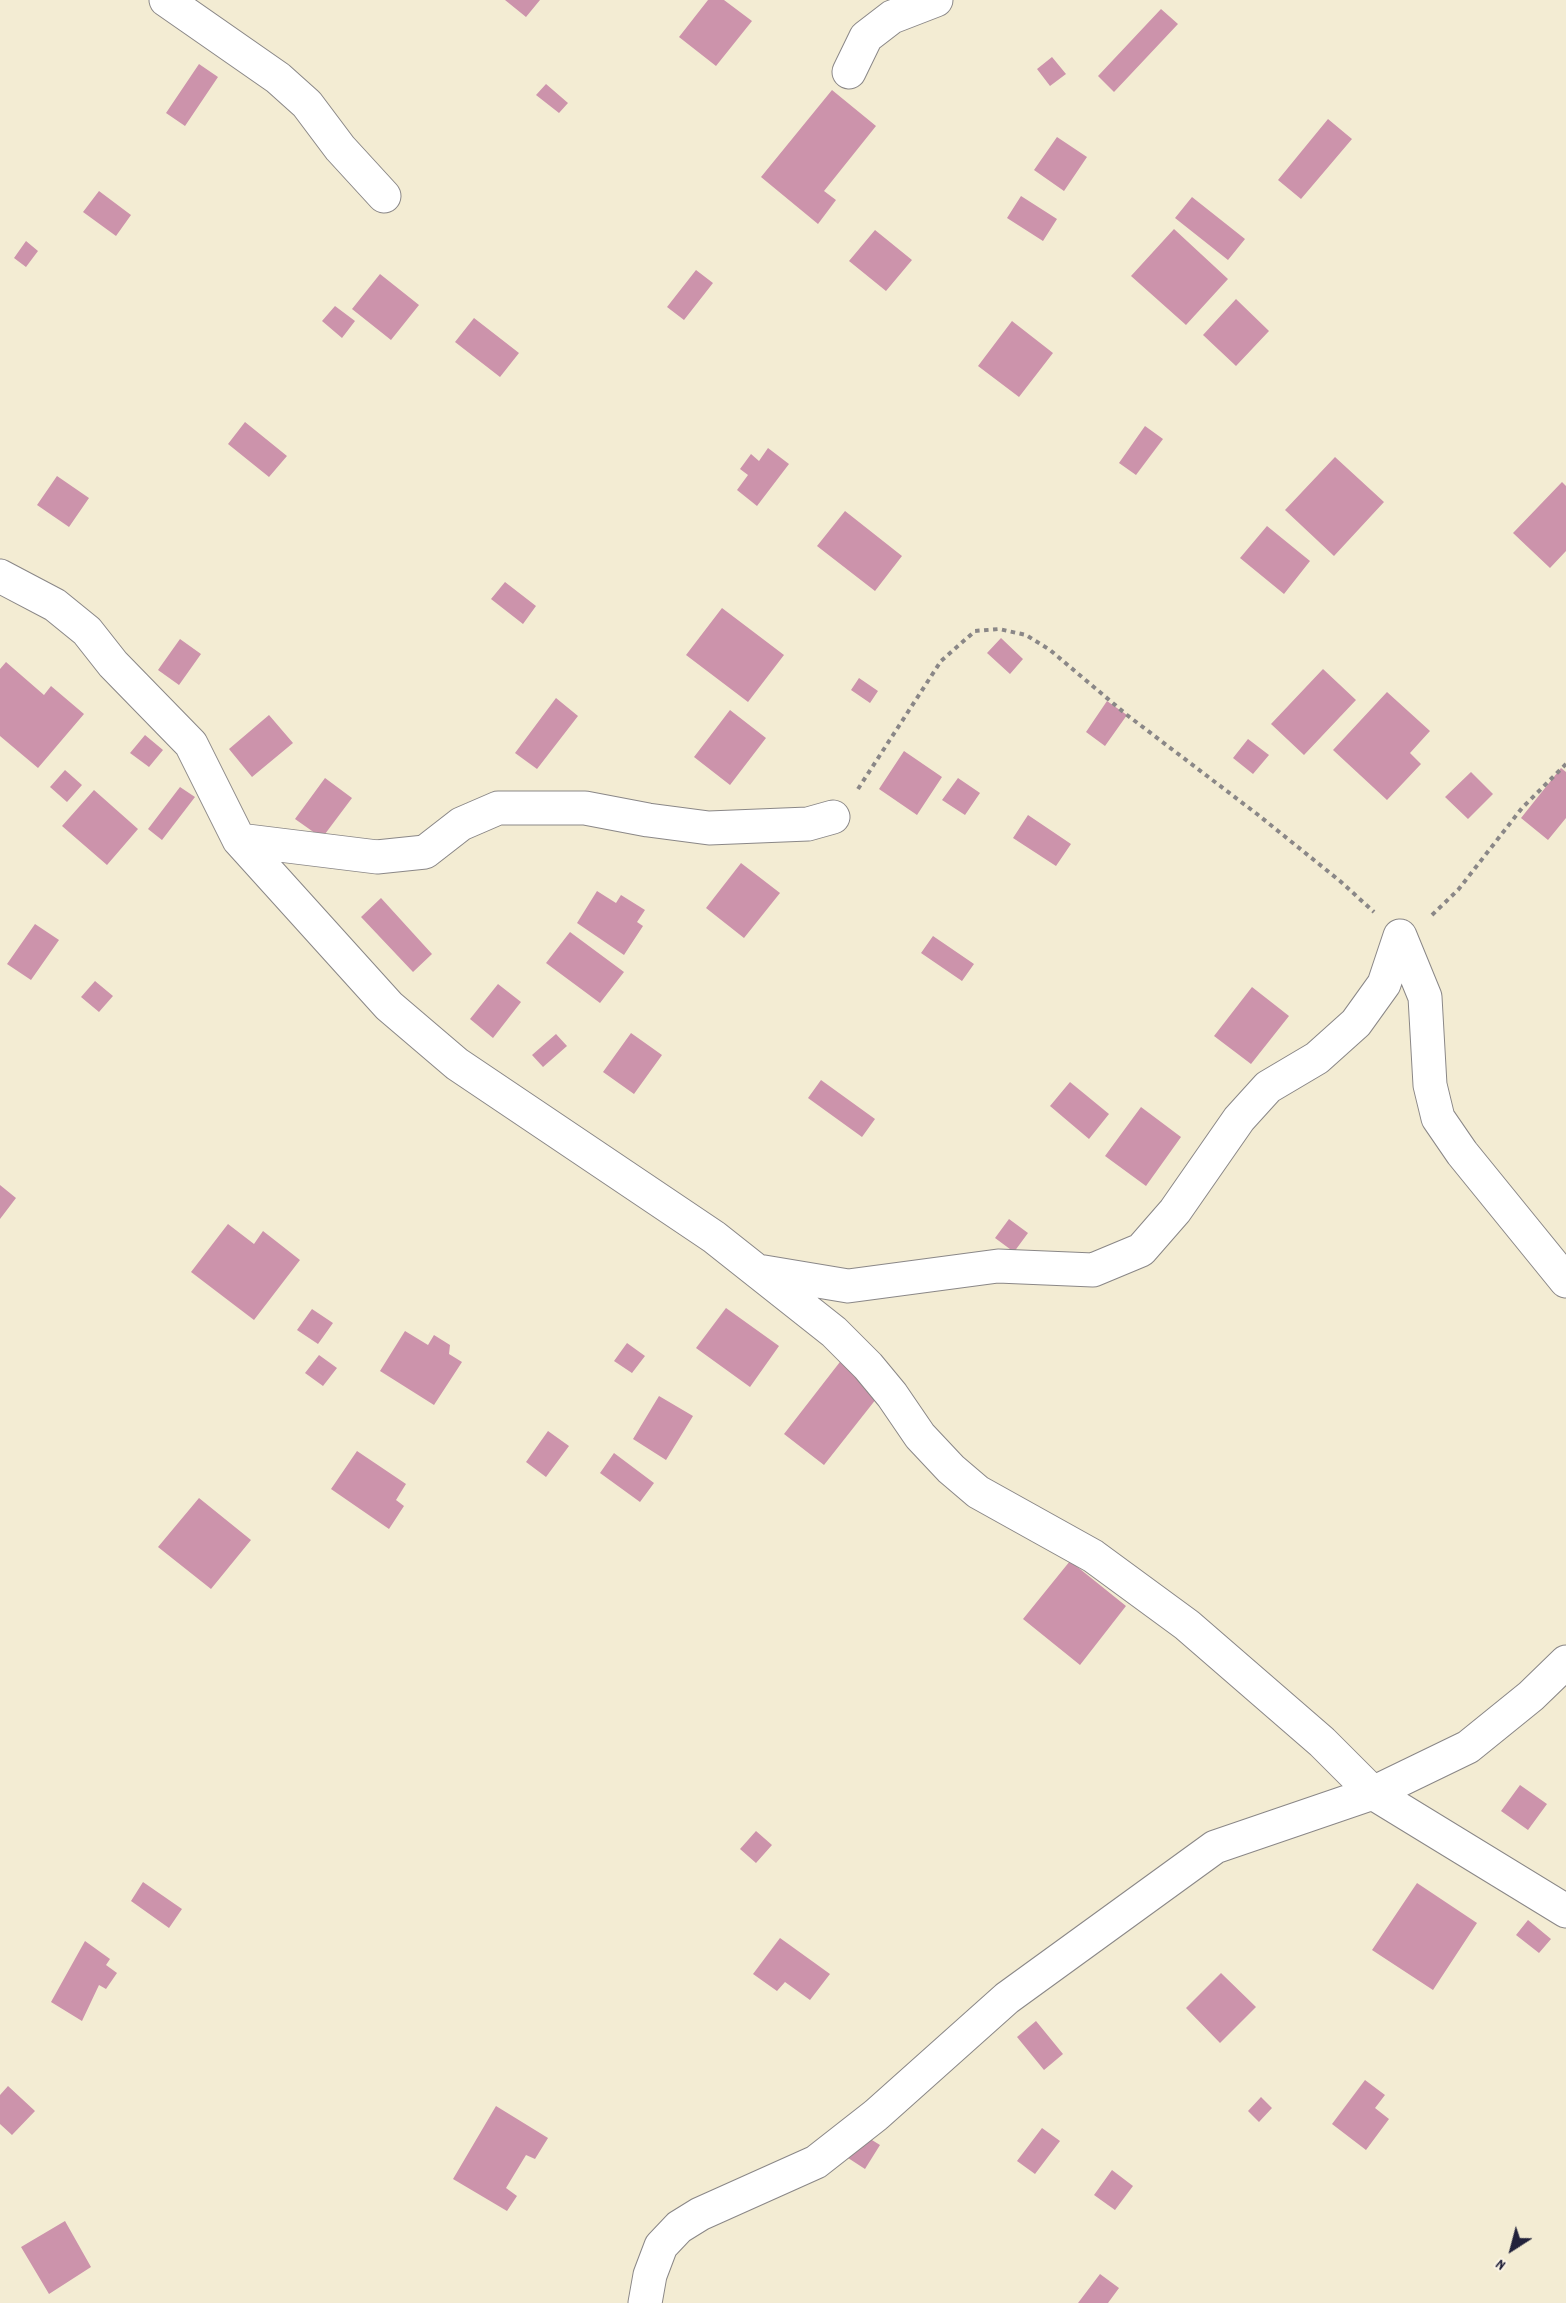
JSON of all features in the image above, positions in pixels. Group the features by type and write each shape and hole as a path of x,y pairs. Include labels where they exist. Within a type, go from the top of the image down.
{"street":[{"path":"166,0 278,78 308,104 340,148 384,196"},
{"path":"849,72 866,37 892,17 936,0"},
{"path":"0,576 55,605 87,631 113,664 191,744 239,840 389,1006 457,1064 714,1238 834,1332 868,1366 892,1395 920,1436 951,1470 978,1492 1093,1556 1188,1625 1322,1742 1373,1793 1566,1911"},
{"path":"239,840 377,857 425,852 461,824 498,808 585,808 648,820 709,828 808,824 833,817"},
{"path":"756,1271 848,1286 998,1266 1092,1270 1141,1250 1176,1211 1239,1119 1268,1087 1317,1058 1356,1023 1384,984 1400,936"},
{"path":"1400,936 1425,997 1430,1085 1438,1118 1462,1153 1566,1281"},
{"path":"645,2303 650,2274 661,2246 679,2227 700,2214 816,2162 876,2115 1007,1998 1215,1846 1373,1793 1468,1747 1531,1696 1566,1662"}],"path":[{"path":"833,817 865,781 941,662 975,631 999,629 1026,635 1050,650 1127,715 1340,880 1400,936 1437,913 1458,890 1522,808 1566,764"}],"building":[{"path":"505,0 540,0 526,17"},
{"path":"708,0 724,0 752,21 716,66 679,37"},
{"path":"1161,9 1178,24 1114,92 1098,76"},
{"path":"1052,57 1066,74 1050,86 1037,69"},
{"path":"199,64 218,77 185,126 166,113"},
{"path":"546,84 568,103 559,113 536,95"},
{"path":"832,90 876,126 824,191 836,200 818,224 761,177"},
{"path":"1328,119 1352,139 1301,199 1278,180"},
{"path":"1057,137 1087,157 1064,191 1034,170"},
{"path":"99,191 131,215 116,236 83,212"},
{"path":"1021,196 1057,219 1043,241 1007,218"},
{"path":"1192,197 1245,239 1228,260 1175,218"},
{"path":"1174,229 1228,279 1186,325 1131,276"},
{"path":"875,230 912,260 886,291 849,261"},
{"path":"26,241 38,251 26,267 14,258"},
{"path":"696,270 713,283 684,320 667,307"},
{"path":"380,274 419,305 391,340 352,309"},
{"path":"1236,299 1269,331 1236,366 1203,335"},
{"path":"335,306 355,321 342,338 322,321"},
{"path":"474,318 519,353 500,377 455,342"},
{"path":"1012,321 1053,353 1019,397 978,366"},
{"path":"245,422 287,456 269,477 228,444"},
{"path":"1145,426 1163,439 1136,475 1119,463"},
{"path":"768,448 789,464 757,506 737,490 748,475 740,469 751,454 759,461"},
{"path":"1335,457 1384,502 1334,556 1285,510"},
{"path":"57,476 89,498 69,527 37,505"},
{"path":"1562,482 1566,486 1566,551 1550,568 1513,533"},
{"path":"845,511 902,556 875,591 817,546"},
{"path":"1267,526 1310,561 1284,594 1240,558"},
{"path":"505,582 536,606 523,624 491,599"},
{"path":"722,608 784,655 748,702 686,655"},
{"path":"1001,638 1023,659 1010,674 987,653"},
{"path":"180,639 201,654 179,685 158,670"},
{"path":"6,662 44,695 51,686 84,714 38,768 0,736 0,669"},
{"path":"1323,669 1356,700 1304,755 1271,724"},
{"path":"859,678 878,691 870,703 851,690"},
{"path":"1387,692 1430,731 1410,753 1421,764 1387,800 1333,750"},
{"path":"556,698 578,716 537,769 515,753"},
{"path":"1107,701 1127,715 1105,746 1086,732"},
{"path":"730,710 766,738 730,785 694,757"},
{"path":"269,715 293,743 252,777 229,749"},
{"path":"145,735 163,750 149,767 130,753"},
{"path":"1248,739 1269,755 1253,774 1233,758"},
{"path":"904,751 942,777 917,815 879,789"},
{"path":"1561,768 1566,772 1566,818 1548,840 1521,818"},
{"path":"65,770 82,785 67,802 50,787"},
{"path":"1471,772 1493,794 1468,819 1445,797"},
{"path":"325,778 352,798 322,838 295,819"},
{"path":"958,778 980,793 965,815 942,800"},
{"path":"180,787 195,797 162,840 148,829"},
{"path":"94,790 138,829 107,865 62,826"},
{"path":"1028,815 1071,844 1056,866 1013,838"},
{"path":"741,863 780,893 744,938 706,908"},
{"path":"597,891 616,903 621,895 645,910 637,922 643,926 624,955 577,923"},
{"path":"381,898 432,954 413,972 361,917"},
{"path":"35,924 59,940 31,980 7,964"},
{"path":"570,932 624,972 600,1003 546,963"},
{"path":"933,936 974,964 962,981 921,953"},
{"path":"95,981 113,996 99,1012 81,997"},
{"path":"498,984 521,1002 493,1038 470,1019"},
{"path":"1252,987 1289,1016 1251,1064 1214,1036"},
{"path":"631,1033 662,1055 634,1094 603,1072"},
{"path":"556,1034 567,1046 543,1067 532,1055"},
{"path":"821,1080 875,1119 862,1137 808,1098"},
{"path":"1070,1082 1109,1114 1089,1139 1050,1106"},
{"path":"1141,1107 1181,1137 1146,1186 1105,1156"},
{"path":"0,1185 16,1198 0,1219"},
{"path":"1009,1219 1028,1233 1014,1252 995,1238"},
{"path":"228,1224 254,1244 263,1231 300,1260 254,1320 191,1272"},
{"path":"726,1308 779,1346 750,1387 696,1348"},
{"path":"312,1309 333,1323 318,1344 297,1330"},
{"path":"405,1331 428,1345 434,1335 450,1345 449,1354 462,1362 434,1405 380,1371"},
{"path":"627,1343 645,1356 632,1373 614,1361"},
{"path":"319,1355 337,1368 323,1386 305,1373"},
{"path":"843,1358 884,1389 824,1465 784,1434"},
{"path":"659,1396 693,1416 666,1460 633,1439"},
{"path":"548,1431 569,1446 546,1477 526,1462"},
{"path":"357,1451 406,1484 396,1500 404,1506 389,1529 331,1489"},
{"path":"614,1453 654,1483 640,1502 600,1473"},
{"path":"199,1498 251,1540 211,1589 158,1547"},
{"path":"1070,1561 1126,1606 1080,1665 1023,1619"},
{"path":"1520,1785 1547,1804 1528,1830 1501,1811"},
{"path":"756,1831 772,1845 756,1863 740,1849"},
{"path":"143,1882 182,1909 169,1928 131,1901"},
{"path":"1417,1883 1477,1923 1433,1990 1372,1950"},
{"path":"1528,1920 1551,1939 1539,1953 1516,1935"},
{"path":"780,1938 830,1974 810,2000 785,1982 777,1991 753,1974"},
{"path":"85,1941 110,1959 106,1965 117,1973 106,1989 99,1985 82,2021 51,2002"},
{"path":"1221,1973 1256,2007 1220,2043 1186,2008"},
{"path":"1036,2021 1063,2054 1044,2070 1017,2037"},
{"path":"1365,2080 1385,2095 1375,2108 1389,2119 1366,2150 1332,2124"},
{"path":"8,2086 35,2111 12,2135 0,2124 0,2095"},
{"path":"1261,2097 1272,2108 1259,2122 1248,2111"},
{"path":"496,2106 548,2138 535,2159 526,2155 506,2188 517,2196 507,2211 453,2179"},
{"path":"1042,2128 1060,2141 1035,2174 1017,2161"},
{"path":"859,2132 880,2145 865,2169 845,2156"},
{"path":"1112,2170 1133,2186 1115,2210 1094,2195"},
{"path":"65,2221 91,2267 49,2294 21,2247"},
{"path":"1100,2274 1119,2288 1108,2303 1078,2303"}]}
